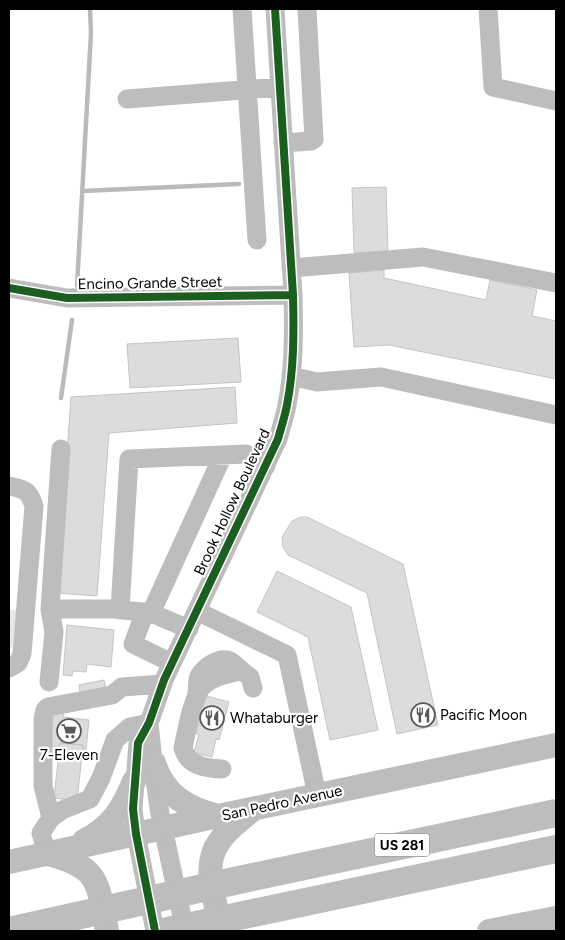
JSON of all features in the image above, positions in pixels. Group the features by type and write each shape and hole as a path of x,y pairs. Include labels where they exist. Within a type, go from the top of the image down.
{"highway":[{"name":"US 281","path":"9,931 556,813"},
{"name":"US 281","path":"168,931 556,849"},
{"path":"9,916 58,920"}],"main road":[{"name":"San Pedro Avenue","path":"9,862 556,745"},
{"path":"154,763 160,778 181,800 199,811 218,816"},
{"path":"58,851 91,837 114,818 126,800 134,781"},
{"path":"222,931 210,875 211,857 225,834 254,809"},
{"path":"58,851 91,874 98,890 107,931"},
{"path":"489,931 556,918"}],"street":[{"path":"242,9 257,240"},
{"name":"Brook Hollow Boulevard","path":"155,931 133,809 138,743 149,723 172,663 278,439 287,405 291,376 294,340 293,295 275,9"},
{"path":"283,143 311,141 314,139 307,9"},
{"path":"488,9 494,88 556,101"},
{"path":"127,99 280,87"},
{"path":"291,268 423,257 556,283"},
{"name":"Encino Grande Street","path":"9,288 68,298 293,295"},
{"path":"291,376 317,382 381,377 556,415"},
{"path":"49,682 54,632 50,609 61,449"},
{"path":"120,610 129,459 246,454 266,466"},
{"path":"172,663 133,644 223,456"},
{"path":"9,486 23,489 30,496 34,506 22,654 18,663 9,668"},
{"path":"50,609 148,612 189,629"},
{"path":"197,611 287,655 317,795"},
{"path":"222,769 200,765 191,761 185,755 183,748 197,692 205,684 216,678 242,671 250,677 253,688"},
{"path":"51,818 43,786 43,719 48,706 112,696 122,687 163,684"},
{"path":"58,851 41,833 51,818 62,810 90,799 101,778 115,740 130,727 149,723"},
{"name":"Brook Hollow Boulevard","path":"149,723 155,780 163,828 186,931"}],"shaded area":[{"path":"9,610 17,610 13,646 10,649 9,649"}],"building":[{"path":"386,187 388,251 354,253 352,188"},
{"path":"384,270 384,278 486,300 490,280 537,290 532,316 556,321 556,379 389,345 354,347 349,273"},
{"path":"238,338 241,382 130,388 127,344"},
{"path":"235,387 237,423 109,433 97,596 57,593 71,397"},
{"path":"301,517 307,517 403,564 438,725 397,734 367,593 288,555 283,547 282,537 292,521"},
{"path":"277,571 351,607 378,730 330,740 308,637 257,612"},
{"path":"67,625 114,630 111,667 87,664 86,672 73,671 72,676 63,675"},
{"path":"104,680 107,693 81,698 79,685"},
{"name":"Whataburger","path":"206,696 229,702 219,740 216,739 212,757 194,753 199,734 196,734"},
{"name":"7-Eleven","path":"54,709 64,710 63,717 89,720 86,750 82,750 83,745 60,743 59,747 49,746"},
{"path":"60,743 83,745 77,801 54,798"}],"waterway":[{"path":"77,286 91,33 90,9"},
{"path":"82,191 239,184"},
{"path":"61,398 72,320"}],"cycle path":[{"path":"155,931 133,809 138,743 149,723 164,680 278,439 291,378 293,295 275,9"},
{"path":"9,288 67,298 293,295"}],"place":[{"name":"Pacific Moon","path":"423,715"},
{"name":"Whataburger","path":"212,718"},
{"name":"7-Eleven","path":"69,731"}]}
